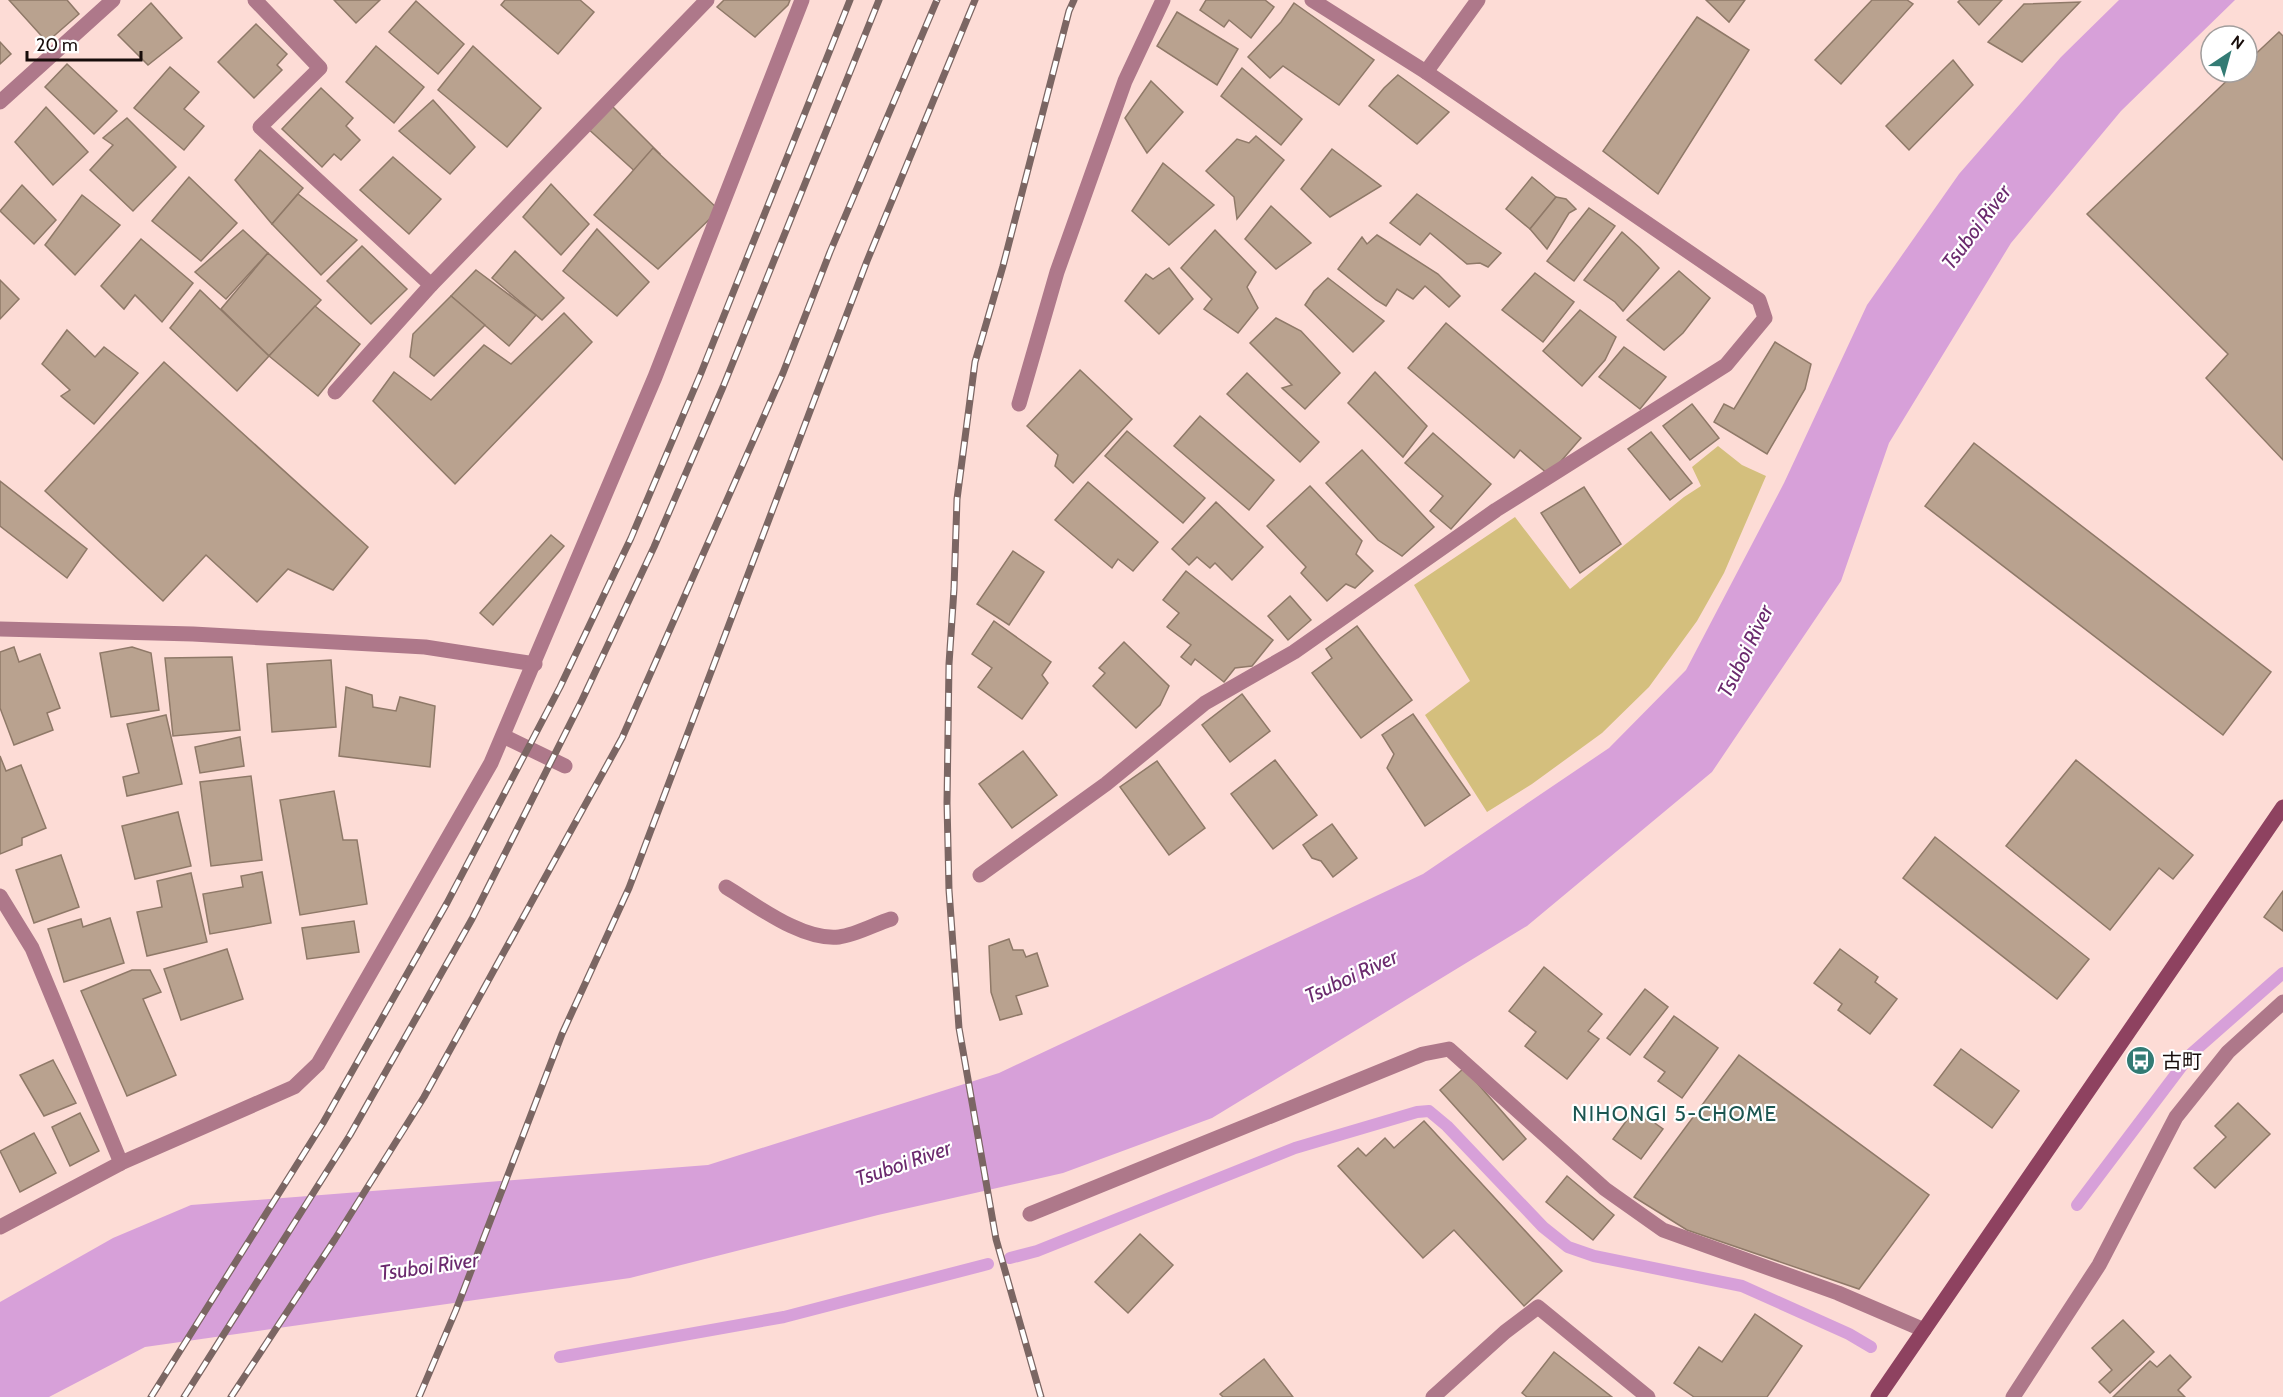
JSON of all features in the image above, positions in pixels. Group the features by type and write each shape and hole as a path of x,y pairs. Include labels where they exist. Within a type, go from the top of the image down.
{"street":[{"path":"0,102 113,0"},
{"path":"255,0 320,68 260,127 431,285"},
{"path":"335,392 431,285 707,0"},
{"path":"0,1227 121,1163 294,1087 318,1064 491,763 655,377 802,0"},
{"path":"1019,404 1057,272 1125,81 1163,0"},
{"path":"980,875 1106,784 1205,703 1294,652 1496,510 1726,365 1765,318 1758,300 1426,72 1312,0"},
{"path":"1426,72 1478,0"},
{"path":"0,629 193,634 414,646 535,663"},
{"path":"503,736 565,766"},
{"path":"1878,1397 2283,807"},
{"path":"726,887 793,927 817,936 839,937 891,919"},
{"path":"0,896 32,948 121,1163"},
{"path":"2013,1397 2099,1265 2176,1118 2228,1052 2283,1002"},
{"path":"1030,1214 1423,1054 1449,1049 1605,1189 1663,1230 1838,1293 1924,1330"},
{"path":"1433,1397 1505,1332 1538,1308 1648,1397"}],"shaded area":[{"path":"1718,446 1742,465 1766,476 1724,573 1697,621 1649,687 1602,733 1532,784 1487,812 1425,715 1470,681 1414,585 1515,517 1570,589 1684,497 1701,486 1692,467"}],"water":[{"name":"Tsuboi River","path":"2119,0 2235,0 2210,24 2199,24 2199,35 2121,111 2011,243 1889,443 1841,581 1712,772 1527,926 1212,1118 1063,1173 878,1215 630,1278 145,1347 49,1397 0,1397 0,1302 113,1238 191,1205 708,1165 999,1073 1423,874 1609,748 1686,670 1784,483 1867,305 1959,174 2061,57"}],"building":[{"path":"9,0 67,0 79,14 47,42"},
{"path":"334,0 380,0 356,23"},
{"path":"505,0 580,0 594,12 558,54 501,5"},
{"path":"724,0 790,0 788,5 755,37 717,7"},
{"path":"1206,0 1265,0 1274,7 1251,38 1229,20 1224,27 1200,10"},
{"path":"1706,0 1745,0 1729,22"},
{"path":"1872,0 1907,0 1913,4 1841,84 1815,60"},
{"path":"1960,0 2002,0 1979,25 1958,2"},
{"path":"416,1 464,44 438,74 389,32"},
{"path":"2080,2 2022,62 1988,42 2024,4"},
{"path":"151,3 182,38 148,65 118,35"},
{"path":"1294,3 1374,60 1339,105 1283,66 1270,78 1248,57 1281,22"},
{"path":"1177,12 1238,49 1217,85 1157,46"},
{"path":"1697,17 1749,50 1658,194 1603,151"},
{"path":"256,24 287,54 277,65 282,70 254,98 218,62"},
{"path":"2279,32 2283,36 2283,460 2206,378 2228,354 2087,214 2223,84 2259,84 2259,51"},
{"path":"0,42 11,54 0,64"},
{"path":"376,46 424,87 394,123 346,82"},
{"path":"473,46 541,108 507,147 438,90"},
{"path":"1953,60 1973,85 1909,150 1886,126"},
{"path":"67,64 117,111 94,134 45,87"},
{"path":"170,67 199,92 184,109 204,126 184,150 134,108"},
{"path":"1242,68 1302,119 1281,145 1221,96"},
{"path":"1398,75 1449,112 1417,144 1369,106"},
{"path":"1151,81 1183,112 1147,153 1125,118"},
{"path":"321,88 353,118 346,126 360,140 341,160 334,154 322,167 282,129"},
{"path":"433,100 475,147 450,174 399,131"},
{"path":"608,102 660,154 639,175 585,126"},
{"path":"46,107 88,152 53,185 15,142"},
{"path":"127,118 176,167 133,211 90,170 113,145 103,138"},
{"path":"1256,136 1284,160 1237,219 1234,197 1206,171 1237,139 1249,143"},
{"path":"653,148 719,210 658,269 594,215"},
{"path":"1332,149 1381,186 1330,217 1301,189"},
{"path":"260,150 303,188 272,224 235,180"},
{"path":"393,157 441,199 409,234 360,190"},
{"path":"1163,163 1214,205 1169,245 1132,211"},
{"path":"189,177 237,223 201,261 152,221"},
{"path":"1532,177 1556,197 1530,229 1506,209"},
{"path":"551,184 589,224 561,255 523,217"},
{"path":"22,185 56,220 34,244 0,211"},
{"path":"298,194 357,240 321,275 272,224"},
{"path":"1417,194 1501,253 1488,267 1480,263 1467,264 1430,233 1420,245 1390,223"},
{"path":"82,195 120,225 75,275 45,245"},
{"path":"1556,197 1566,199 1576,209 1569,213 1547,249 1530,229"},
{"path":"1271,206 1311,243 1276,269 1245,239"},
{"path":"1589,208 1615,226 1574,281 1547,261"},
{"path":"597,229 649,282 617,316 563,271"},
{"path":"243,230 268,253 226,299 195,272"},
{"path":"1215,230 1256,272 1247,287 1258,308 1238,333 1204,309 1212,299 1181,268"},
{"path":"1622,232 1659,268 1623,311 1615,302 1584,280"},
{"path":"1377,235 1438,274 1460,296 1449,307 1425,286 1413,299 1397,289 1386,306 1376,300 1338,269 1362,237 1367,244"},
{"path":"141,239 193,283 162,322 135,295 124,309 101,286"},
{"path":"362,246 407,289 371,324 327,281"},
{"path":"515,251 564,298 542,320 492,278"},
{"path":"268,253 321,300 269,356 221,309"},
{"path":"1169,268 1193,299 1159,334 1125,301 1146,274 1153,279"},
{"path":"476,270 536,315 509,346 451,296"},
{"path":"1679,271 1710,298 1683,333 1664,350 1627,320"},
{"path":"1535,273 1574,302 1543,342 1502,310"},
{"path":"1328,278 1384,321 1353,352 1305,305 1314,291"},
{"path":"0,280 19,299 0,319"},
{"path":"200,290 269,356 237,391 170,328"},
{"path":"451,296 485,325 434,376 410,357 413,334"},
{"path":"315,306 360,344 318,396 269,356"},
{"path":"1580,310 1616,337 1605,360 1582,386 1543,351"},
{"path":"564,313 592,342 455,484 373,401 394,372 431,400 484,345 511,364"},
{"path":"1276,318 1301,331 1340,373 1305,409 1282,388 1292,385 1250,343"},
{"path":"1446,323 1581,438 1549,475 1520,450 1514,458 1408,368"},
{"path":"67,330 95,357 104,347 138,373 94,424 61,396 70,390 42,364"},
{"path":"1775,342 1811,364 1805,389 1767,454 1714,422 1724,404 1734,409"},
{"path":"1624,347 1666,377 1640,409 1599,377"},
{"path":"164,362 368,547 333,590 288,569 257,602 206,555 163,601 45,491"},
{"path":"1080,370 1132,419 1073,483 1055,466 1058,455 1027,426"},
{"path":"1375,372 1427,426 1403,457 1348,403"},
{"path":"1247,373 1319,442 1300,462 1227,394"},
{"path":"1692,404 1719,438 1690,460 1663,426"},
{"path":"1200,416 1274,480 1249,510 1174,446"},
{"path":"1127,431 1205,498 1183,523 1105,456"},
{"path":"1651,432 1692,483 1670,500 1628,449"},
{"path":"1433,433 1491,484 1451,529 1430,511 1443,496 1405,463"},
{"path":"1974,443 2271,672 2223,735 1925,506"},
{"path":"1362,450 1434,527 1402,556 1378,540 1326,483"},
{"path":"0,481 87,549 67,578 0,526"},
{"path":"1088,482 1158,542 1133,571 1118,559 1112,568 1055,520"},
{"path":"1310,486 1362,541 1356,554 1373,571 1355,588 1346,584 1327,601 1301,573 1306,567 1267,526"},
{"path":"1584,487 1621,544 1580,573 1541,513"},
{"path":"1216,502 1263,547 1232,580 1215,563 1210,568 1197,557 1189,565 1172,549"},
{"path":"551,535 564,546 493,625 480,613"},
{"path":"1013,551 1044,572 1009,625 977,604"},
{"path":"1186,571 1273,640 1252,666 1235,668 1224,682 1195,659 1191,665 1181,657 1191,645 1167,627 1179,613 1163,600"},
{"path":"1290,596 1311,620 1288,640 1268,616"},
{"path":"994,621 1051,662 1042,675 1048,683 1022,719 978,687 992,668 972,654"},
{"path":"1357,626 1412,700 1361,738 1312,673 1332,658 1326,649"},
{"path":"1124,642 1169,686 1160,705 1136,728 1093,686 1105,673 1099,668"},
{"path":"14,647 19,662 40,654 60,708 47,713 53,730 14,745 0,708 0,652"},
{"path":"132,647 151,653 159,710 111,717 100,653"},
{"path":"232,657 240,730 173,736 165,658"},
{"path":"331,660 336,727 272,732 267,664"},
{"path":"346,687 372,695 373,707 396,711 400,697 435,706 430,767 339,756"},
{"path":"1242,694 1270,731 1230,762 1202,725"},
{"path":"1413,714 1470,795 1425,826 1387,768 1394,754 1382,735"},
{"path":"166,715 182,784 127,796 123,777 139,773 127,724"},
{"path":"240,737 244,766 200,773 195,747"},
{"path":"1023,751 1057,795 1012,828 979,784"},
{"path":"0,756 6,771 21,765 46,828 22,838 22,845 0,854"},
{"path":"1275,760 1317,815 1273,849 1231,794"},
{"path":"2076,760 2193,855 2173,879 2159,868 2110,930 2006,846"},
{"path":"1157,761 1205,828 1169,855 1120,787"},
{"path":"251,776 262,860 211,866 200,782"},
{"path":"334,791 343,840 357,840 367,904 300,915 280,800"},
{"path":"178,812 191,866 135,879 122,826"},
{"path":"1332,824 1357,858 1333,877 1321,861 1312,858 1303,845"},
{"path":"1935,837 2089,959 2057,999 1903,878"},
{"path":"61,855 79,907 34,923 16,870"},
{"path":"262,872 271,923 210,934 203,894 243,887 241,876"},
{"path":"191,873 207,942 147,956 137,912 162,907 157,881"},
{"path":"2283,891 2283,931 2264,917"},
{"path":"110,918 124,963 64,982 48,929 81,919 83,927"},
{"path":"354,921 359,952 307,959 302,928"},
{"path":"1009,939 1013,950 1023,950 1026,957 1037,953 1048,986 1016,996 1022,1014 1000,1020 991,992 989,946"},
{"path":"227,949 243,999 181,1020 164,969"},
{"path":"1840,949 1878,977 1875,982 1897,999 1870,1034 1838,1010 1842,1004 1814,983"},
{"path":"1544,967 1602,1014 1588,1031 1599,1039 1567,1079 1525,1046 1536,1032 1509,1011"},
{"path":"132,970 150,970 161,992 143,999 176,1075 127,1096 81,991"},
{"path":"1645,989 1668,1007 1630,1055 1607,1038"},
{"path":"1674,1016 1718,1048 1682,1098 1658,1081 1665,1072 1644,1057"},
{"path":"1961,1049 2019,1091 1992,1128 1934,1085"},
{"path":"1739,1055 1929,1195 1859,1289 1687,1230 1634,1197"},
{"path":"53,1060 76,1103 44,1116 20,1075"},
{"path":"1464,1068 1526,1139 1503,1160 1440,1090"},
{"path":"2238,1103 2270,1134 2215,1188 2194,1168 2226,1137 2215,1126"},
{"path":"1635,1109 1663,1129 1641,1159 1613,1139"},
{"path":"80,1113 99,1151 70,1166 52,1127"},
{"path":"1424,1121 1562,1271 1524,1306 1454,1230 1423,1258 1338,1166 1358,1148 1366,1156 1385,1138 1394,1148"},
{"path":"34,1133 56,1173 20,1192 0,1151"},
{"path":"1567,1176 1614,1215 1593,1240 1546,1202"},
{"path":"1140,1234 1173,1265 1128,1313 1095,1282"},
{"path":"1755,1314 1802,1346 1767,1397 1694,1397 1674,1383 1699,1347 1722,1362"},
{"path":"2123,1320 2154,1352 2110,1393 2099,1382 2112,1370 2092,1348"},
{"path":"1554,1352 1612,1397 1527,1397 1522,1393"},
{"path":"2170,1355 2191,1377 2178,1390 2185,1397 2113,1397 2150,1361 2157,1367"},
{"path":"1264,1359 1293,1397 1223,1397 1220,1394"}],"waterway":[{"path":"2077,1205 2191,1054 2283,973"},
{"path":"1010,1258 1037,1251 1295,1148 1417,1112 1429,1111 1447,1126 1543,1227 1568,1247 1594,1256 1742,1286 1849,1334 1871,1347"},
{"path":"560,1357 784,1317 988,1264"}],"railway":[{"path":"151,1397 323,1123 447,903 560,687 631,538 701,373 850,0"},
{"path":"184,1397 350,1135 472,919 582,700 654,547 723,387 879,0"},
{"path":"231,1397 335,1239 424,1097 622,738 783,373 830,252 937,0"},
{"path":"419,1397 456,1310 562,1034 629,888 867,261 975,0"},
{"path":"1041,1397 996,1239 959,1028 949,890 947,803 949,664 957,499 975,362 1003,266 1069,11 1074,0"}],"place":[{"name":"古町","path":"2141,1061"}],"district":[{"name":"NIHONGI 5-CHOME","path":"1675,1113"}]}
